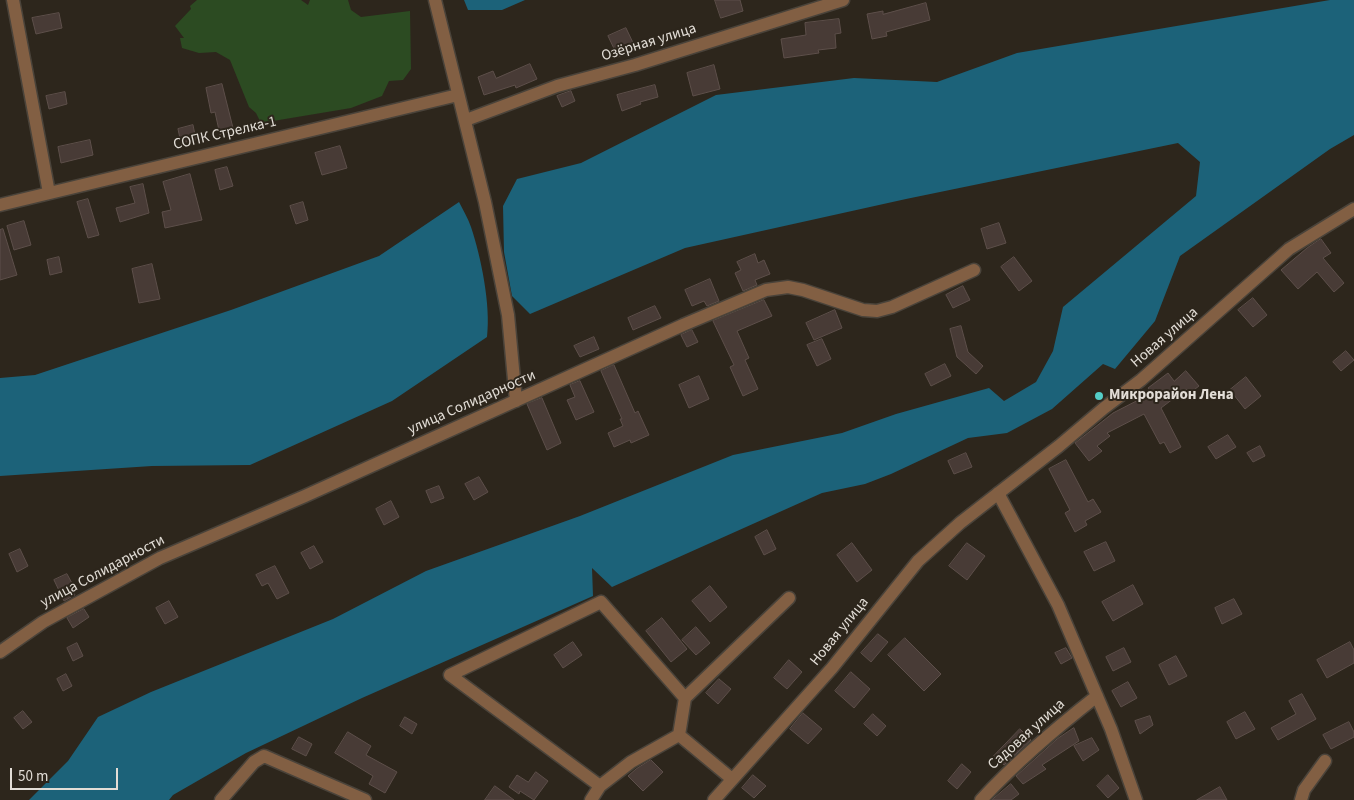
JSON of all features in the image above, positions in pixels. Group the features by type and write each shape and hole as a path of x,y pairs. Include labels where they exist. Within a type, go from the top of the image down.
{"street":[{"path":"13,0 49,193"},
{"path":"435,0 466,120 508,315 516,402"},
{"name":"Озёрная улица","path":"466,120 558,86 635,65 843,0"},
{"name":"СОПК Стрелка-1","path":"0,205 458,95"},
{"name":"Новая улица","path":"714,800 832,668 918,561 960,523 1141,380 1289,249 1354,209"},
{"name":"улица Солидарности","path":"0,652 43,622 160,558 314,492 766,290 788,287 803,290 863,310 877,311 892,307 974,270"},
{"path":"998,493 1058,605 1097,696 1136,800"},
{"path":"679,736 685,698 788,598"},
{"path":"600,786 450,676 600,602 685,698"},
{"name":"Садовая улица","path":"981,800 1004,776 1071,716 1097,696"},
{"path":"679,736 732,779"},
{"path":"591,800 600,786 631,762 679,736"},
{"path":"221,800 254,762 264,756 365,800"},
{"path":"1301,800 1304,790 1325,761"}],"green space":[{"path":"197,0 301,0 308,5 310,0 348,0 351,10 361,17 410,11 411,69 403,80 389,81 382,96 351,108 261,123 256,113 249,107 230,60 216,52 199,53 182,48 180,38 184,38 175,26"}],"water":[{"path":"464,0 525,0 502,10 468,10"},
{"path":"1330,0 1354,0 1354,135 1330,149 1180,256 1155,321 1115,369 1103,364 1052,409 1007,433 968,438 865,484 822,493 612,587 592,568 593,596 362,698 246,753 173,795 169,800 29,800 68,761 98,717 151,692 333,619 426,571 580,516 733,455 842,433 896,414 989,388 1004,401 1036,382 1053,351 1063,307 1196,196 1200,162 1178,143 906,199 685,248 530,314 512,296 504,252 503,206 517,179 581,163 716,95 854,78 937,82 1017,53"},
{"path":"459,202 471,227 482,267 488,311 487,337 392,401 250,465 152,466 0,476 0,378 35,375 231,310 379,256"}],"building":[{"path":"715,0 740,0 743,11 721,18"},
{"path":"926,3 930,20 886,32 887,36 872,39 867,14 883,11 883,14"},
{"path":"59,13 62,28 36,34 32,18"},
{"path":"839,19 841,33 835,34 836,48 818,50 819,53 784,58 781,39 806,35 805,23"},
{"path":"626,28 636,49 618,57 608,36"},
{"path":"530,64 537,79 516,88 515,85 484,95 478,77 493,71 496,78"},
{"path":"714,65 720,89 693,96 687,73"},
{"path":"222,84 234,132 220,135 215,112 211,113 206,88"},
{"path":"655,85 658,97 640,102 641,104 622,111 617,95"},
{"path":"571,91 575,101 562,107 557,96"},
{"path":"65,92 67,104 49,109 46,96"},
{"path":"193,125 196,140 181,143 178,129"},
{"path":"90,140 93,155 61,163 58,147"},
{"path":"340,146 347,168 322,175 315,153"},
{"path":"227,167 233,186 220,190 215,170"},
{"path":"190,174 202,220 165,228 162,212 171,210 163,182"},
{"path":"143,184 149,213 120,222 116,208 135,203 130,187"},
{"path":"88,199 99,235 88,238 77,202"},
{"path":"303,202 308,220 296,224 290,206"},
{"path":"24,221 31,245 14,250 7,226"},
{"path":"999,223 1006,243 987,249 981,229"},
{"path":"3,229 17,275 0,280 0,230"},
{"path":"1321,239 1331,253 1323,258 1344,283 1334,292 1317,272 1298,289 1281,270"},
{"path":"755,254 758,263 764,260 770,274 755,280 757,285 743,291 735,273 741,270 737,262"},
{"path":"59,257 62,272 50,275 47,260"},
{"path":"1014,257 1032,281 1019,291 1001,267"},
{"path":"152,264 160,299 139,303 132,269"},
{"path":"710,279 719,301 707,306 704,301 692,306 685,290"},
{"path":"963,286 970,300 953,308 946,295"},
{"path":"1253,298 1267,315 1253,327 1238,310"},
{"path":"764,300 772,316 737,331 749,358 745,360 758,389 743,396 730,367 734,365 713,321"},
{"path":"655,306 661,318 633,330 628,318"},
{"path":"835,310 842,328 814,340 806,323"},
{"path":"961,326 968,352 983,366 976,374 957,357 950,329"},
{"path":"692,330 698,342 687,347 681,335"},
{"path":"594,337 599,349 580,357 574,346"},
{"path":"822,339 831,359 817,366 807,345"},
{"path":"1346,351 1354,360 1341,371 1333,362"},
{"path":"945,364 951,376 931,386 925,374"},
{"path":"614,365 635,413 638,411 649,435 631,443 630,440 614,447 608,433 623,426 620,419 622,419 601,371"},
{"path":"1186,371 1199,386 1190,393 1186,389 1161,408 1181,447 1170,453 1164,442 1160,444 1144,414 1107,433 1110,436 1097,446 1102,451 1089,461 1075,443 1113,413 1152,393 1148,388 1168,373 1174,381"},
{"path":"699,376 709,399 689,408 679,385"},
{"path":"1246,377 1261,396 1245,409 1230,390"},
{"path":"580,381 594,412 576,420 567,400 575,397 570,385"},
{"path":"542,398 561,443 547,450 527,404"},
{"path":"1228,435 1236,447 1216,459 1208,447"},
{"path":"1260,446 1265,456 1253,462 1247,453"},
{"path":"966,453 972,467 954,474 948,461"},
{"path":"1066,460 1088,502 1093,499 1101,512 1085,521 1087,525 1075,532 1065,513 1070,510 1049,469"},
{"path":"479,477 488,492 474,500 465,484"},
{"path":"439,486 444,498 431,503 426,491"},
{"path":"391,501 399,517 384,525 376,509"},
{"path":"767,530 776,549 764,555 755,537"},
{"path":"1106,542 1115,561 1094,571 1084,552"},
{"path":"852,543 872,570 857,582 837,555"},
{"path":"967,543 985,556 967,580 949,566"},
{"path":"314,546 323,562 310,569 301,553"},
{"path":"20,549 28,566 17,572 9,554"},
{"path":"275,566 289,593 277,599 268,583 262,586 256,575"},
{"path":"67,574 73,585 70,587 75,595 64,601 54,580"},
{"path":"1133,585 1143,604 1113,621 1102,602"},
{"path":"710,586 727,607 710,622 692,601"},
{"path":"1234,599 1242,614 1222,624 1215,608"},
{"path":"169,601 178,617 165,624 156,608"},
{"path":"84,609 89,617 73,628 67,618"},
{"path":"662,618 687,649 671,662 646,631"},
{"path":"696,627 710,643 696,655 682,640"},
{"path":"878,634 888,642 871,662 861,653"},
{"path":"905,638 941,674 924,691 888,655"},
{"path":"573,642 582,655 563,668 554,655"},
{"path":"1350,642 1354,650 1354,663 1327,678 1317,660"},
{"path":"77,643 83,656 73,661 67,648"},
{"path":"1066,648 1072,658 1061,664 1055,653"},
{"path":"1124,648 1131,662 1113,671 1106,657"},
{"path":"1176,656 1187,676 1169,685 1159,665"},
{"path":"789,660 802,672 787,689 774,678"},
{"path":"851,672 870,689 854,708 835,691"},
{"path":"66,674 72,686 63,691 57,679"},
{"path":"719,679 731,689 718,704 706,693"},
{"path":"1128,682 1137,698 1121,707 1112,691"},
{"path":"1302,694 1316,719 1278,740 1271,728 1296,714 1289,701"},
{"path":"23,711 32,722 23,729 14,718"},
{"path":"1245,712 1255,729 1236,739 1227,722"},
{"path":"803,713 822,729 808,744 790,729"},
{"path":"873,714 886,726 877,736 864,724"},
{"path":"1150,716 1153,725 1140,734 1135,721"},
{"path":"405,717 417,724 412,734 400,726"},
{"path":"1349,722 1354,732 1354,737 1331,749 1323,735"},
{"path":"1074,728 1079,741 1042,765 1046,769 1023,784 1016,776 1057,739"},
{"path":"1020,729 1031,740 1004,765 994,756"},
{"path":"348,732 371,746 366,755 397,772 385,793 369,784 373,776 335,753"},
{"path":"299,737 312,744 306,756 292,749"},
{"path":"1092,738 1099,750 1083,761 1074,746"},
{"path":"651,760 663,772 643,791 628,776"},
{"path":"962,764 971,772 957,789 948,781"},
{"path":"536,772 548,781 534,800 520,791 519,794 509,787 517,775 528,782"},
{"path":"753,775 766,786 754,798 742,788"},
{"path":"1108,775 1119,788 1108,798 1097,786"},
{"path":"1011,784 1019,794 1011,800 992,800"},
{"path":"495,786 514,800 485,800"},
{"path":"1220,787 1227,800 1197,800"}],"place":[{"name":"Микрорайон Лена","path":"1099,396"}]}
